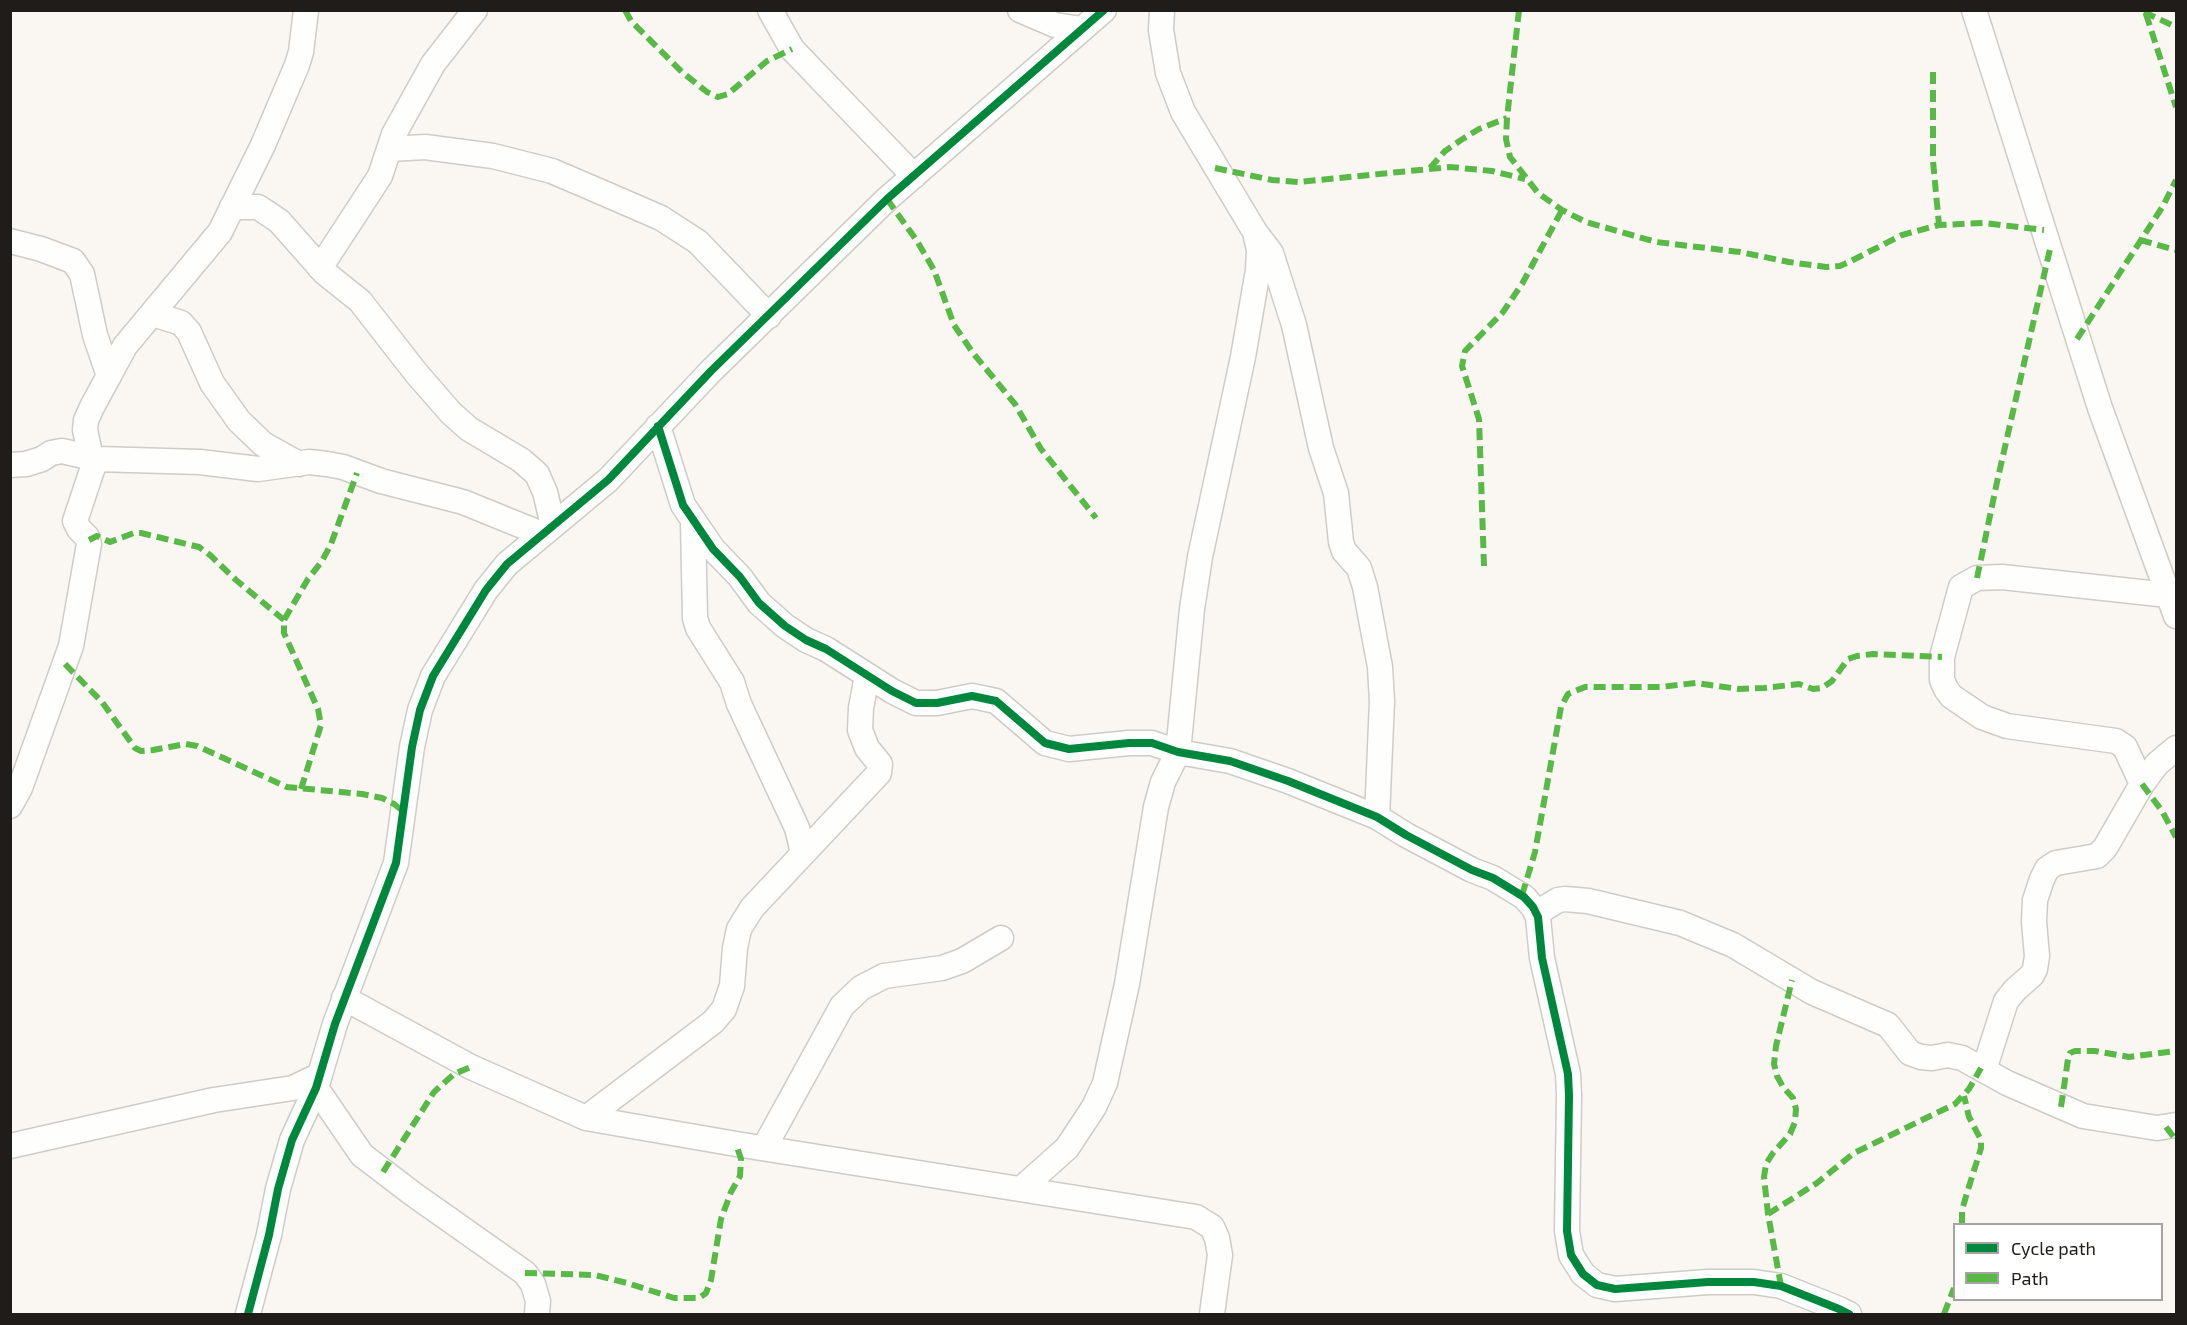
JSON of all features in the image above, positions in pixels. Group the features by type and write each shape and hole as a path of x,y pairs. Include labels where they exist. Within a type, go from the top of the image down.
{"street":[{"path":"10,806 20,789 70,646 89,544 87,537 75,521 94,458 86,436 86,420 124,346 220,232 263,145 297,65 301,52 306,10"},
{"path":"320,268 380,176 404,114 433,64 475,10"},
{"path":"770,10 792,49 914,176"},
{"path":"1020,10 1054,25 1082,29"},
{"path":"248,1314 292,1140 318,1082 345,998 396,863 412,747 420,710 432,676 486,590 507,564 608,480 711,371 863,223 1104,10"},
{"path":"1162,10 1161,30 1168,73 1183,112 1255,232 1271,254 1281,282 1305,368 1321,448 1336,493 1341,542 1344,550 1359,568 1365,587 1380,667 1382,701 1382,743 1377,817"},
{"path":"1974,10 2100,408 2172,605 2002,577 1977,578 1961,587 1942,657 1942,680 1951,696 1982,717 2007,726 2116,741 2125,747 2142,784"},
{"path":"389,149 425,147 493,156 552,171 661,218 698,242 769,316"},
{"path":"232,207 258,207 271,214 289,231 320,268 360,301 451,413 469,429 521,460 537,474 545,492 547,529"},
{"path":"1021,1189 1067,1148 1094,1107 1105,1083 1127,984 1156,807 1163,782 1178,752 1192,609 1200,557 1244,357 1258,270 1259,250 1255,232"},
{"path":"10,241 42,249 74,261 82,274 95,334 109,376"},
{"path":"153,314 182,323 189,332 212,383 239,421 263,444 299,464"},
{"path":"658,426 683,505 713,549 740,577 759,603 784,626 916,703 937,703 972,696 996,700 1045,743 1069,749 1152,743 1178,752 1230,761 1288,781 1377,817 1406,835 1517,892 1537,913 1546,978 1568,1074 1567,1231 1571,1255 1582,1274 1597,1285 1615,1289 1708,1282 1772,1284 1797,1291 1849,1314"},
{"path":"10,465 34,461 56,451 94,458 200,462 258,469 299,464 327,464 343,467 381,481 463,502 547,529"},
{"path":"693,522 695,618 698,628 732,682 739,704 797,828 803,853"},
{"path":"586,1118 713,1022 724,1009 732,986 739,929 752,908 879,773 880,764 867,748 860,730 861,708 867,676"},
{"path":"1984,1070 2006,1001 2032,975 2035,969 2037,956 2035,900 2047,869 2056,863 2097,856 2121,823 2142,784 2157,764 2176,748"},
{"path":"1537,913 1558,900 1565,899 1588,901 1680,923 1733,945 1812,992 1888,1025 1910,1053 1932,1058 1948,1055 1962,1058 2026,1092 2083,1116 2157,1128 2176,1125"},
{"path":"764,1148 842,1006 861,988 884,976 942,968 962,961 1001,938"},
{"path":"345,998 471,1066 586,1118 1196,1217 1212,1227 1220,1255 1212,1314"},
{"path":"10,1146 214,1100 318,1082"},
{"path":"318,1082 362,1155 525,1273 533,1284 538,1301 537,1314"}],"marked path":[{"path":"625,10 631,21 682,72 707,92 718,97 728,94 767,61 792,49"},
{"path":"1519,10 1507,118 1506,139 1510,157 1538,193 1562,210 1586,222 1656,242 1740,252 1826,267 1840,266 1902,235 1939,225 1984,223 2044,230"},
{"path":"2144,12 2176,27"},
{"path":"2146,14 2176,107"},
{"path":"1933,72 1933,161 1939,225"},
{"path":"1430,168 1445,151 1461,140 1479,129 1507,118"},
{"path":"1215,168 1272,180 1298,182 1450,167 1492,171 1525,179"},
{"path":"2077,339 2163,206 2176,180"},
{"path":"887,199 917,241 934,270 954,325 973,353 1015,404 1041,449 1096,518"},
{"path":"1484,566 1479,419 1462,366 1465,351 1503,312 1522,284 1562,210"},
{"path":"2140,240 2176,250"},
{"path":"1977,578 2050,249"},
{"path":"301,789 321,725 318,709 284,633 284,620 331,544 357,473"},
{"path":"89,540 97,536 110,542 134,533 141,533 199,547 284,620"},
{"path":"1522,895 1535,852 1561,707 1568,694 1585,687 1660,687 1696,683 1739,689 1799,684 1813,689 1822,688 1832,681 1848,659 1857,656 1873,654 1942,657"},
{"path":"65,664 102,702 135,748 141,751 186,744 197,746 287,787 382,798 404,812"},
{"path":"2142,784 2162,811 2176,837"},
{"path":"1781,1286 1764,1177 1766,1164 1790,1134 1795,1122 1796,1109 1793,1098 1783,1087 1774,1064 1776,1046 1792,980"},
{"path":"2061,1107 2070,1053 2095,1051 2129,1057 2176,1051"},
{"path":"383,1172 434,1092 454,1074 471,1067"},
{"path":"1768,1214 1817,1183 1854,1153 1955,1104 1969,1089 1981,1068"},
{"path":"1962,1223 1962,1210 1981,1148 1981,1140 1969,1117 1964,1096"},
{"path":"2166,1127 2176,1140"},
{"path":"525,1273 595,1275 674,1298 699,1298 706,1293 711,1280 721,1219 740,1176 741,1159 736,1144"},
{"path":"1944,1314 1953,1291"}],"cycle path":[{"path":"248,1314 292,1140 316,1088 335,1024 396,863 412,747 420,710 433,676 486,590 507,564 608,480 711,371 887,199 1104,10"},
{"path":"658,426 683,505 713,549 740,577 759,603 785,626 806,640 826,649 892,691 916,703 937,703 972,696 996,701 1045,743 1069,749 1152,743 1178,752 1230,761 1288,781 1377,817 1406,835 1472,870 1493,878 1524,897 1538,917 1542,958 1568,1074 1567,1231 1571,1255 1583,1274 1597,1285 1615,1289 1708,1282 1754,1282 1781,1286 1849,1314"}]}
